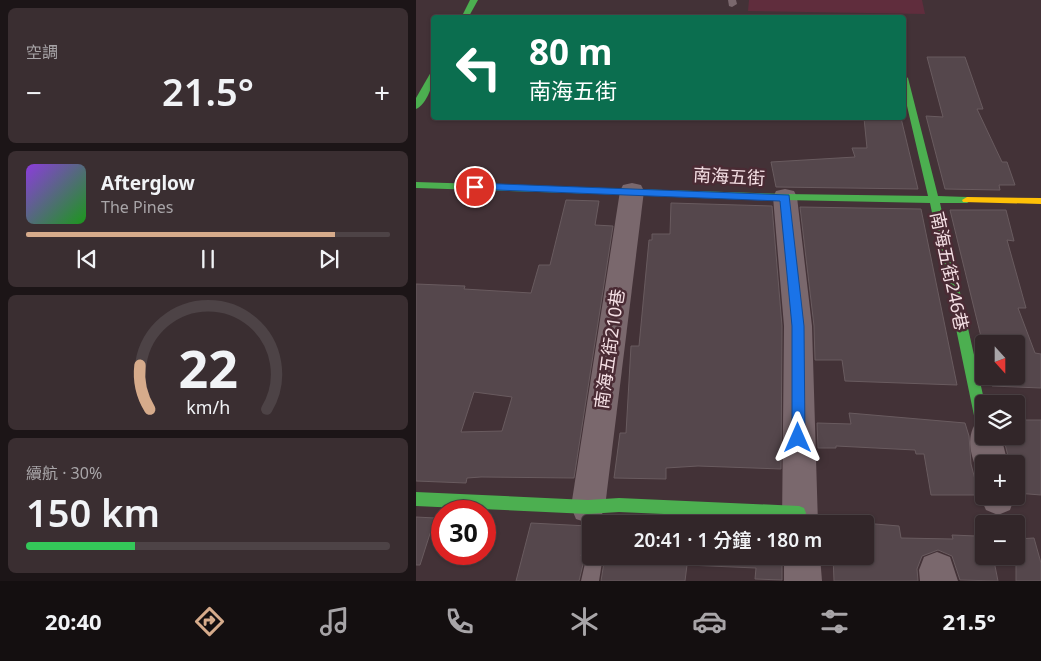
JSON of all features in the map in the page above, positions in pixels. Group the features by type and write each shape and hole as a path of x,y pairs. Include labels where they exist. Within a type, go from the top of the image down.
{"street":[{"path":"466,15 474,0"},
{"path":"416,106 431,79"},
{"name":"南海五街246巷","path":"906,86 934,200 976,395"},
{"name":"南海五街","path":"416,185 785,197 1041,201"},
{"name":"南海五街210巷","path":"596,513 632,191"},
{"path":"785,197 798,326 799,515"},
{"path":"416,498 596,513 619,505 757,515"},
{"path":"802,565 803,581"}],"lane":[{"path":"590,581 593,565"}],"shaded area":[{"path":"749,0 922,0 925,14 748,11"}],"building":[{"path":"927,57 965,57 983,109 977,109 1002,162 1007,162 1015,185 999,185 1000,190 945,189 926,116 943,117"},
{"path":"864,120 901,120 918,189 776,187 771,162 855,157 852,148 867,148"},
{"path":"566,200 599,201 595,225 613,226 574,478 481,477 467,478 466,483 416,481 416,284 465,286 464,289 531,293 539,265 550,265","holes":["474,392 512,397 502,431 461,432"]},
{"path":"671,203 772,206 782,326 781,469 698,466 666,468 666,479 614,478 620,433 626,433 631,346 639,346 649,240 652,240 652,234 670,234"},
{"path":"800,207 921,209 957,385 845,381 842,360 815,360 814,326"},
{"path":"950,210 1006,210 1014,241 1007,240 1026,308 1018,308 1035,353 1041,354 1041,388 992,386 1025,385 1025,335 981,335"},
{"path":"849,413 965,423 969,436 971,464 975,480 975,495 931,495 924,454 916,454 915,450 836,446 836,448 818,448 817,423 851,424"},
{"path":"1025,420 1041,420 1041,495 1025,494 1025,455 1008,455 1005,445 1025,445"},
{"path":"416,517 431,518 431,531 420,565 416,565"},
{"path":"531,523 582,526 581,556 583,565 579,581 516,581"},
{"path":"874,524 899,526 901,538 953,539 952,535 975,536 975,565 995,565 998,581 960,580 952,556 938,550 922,556 917,569 918,581 834,581 833,565 874,565"},
{"path":"1025,538 1034,538 1041,563 1041,581 1016,581 1016,565 1025,565"},
{"path":"604,565 687,565 685,581 601,581"},
{"path":"687,565 782,565 782,580 755,579 756,568"}],"traffic: fast":[{"path":"466,15 474,0"},
{"path":"416,106 431,79"},
{"path":"906,86 934,200 976,395"},
{"path":"416,185 785,197 967,200"},
{"path":"416,499 588,507 619,505 799,513"}],"traffic: slow":[{"path":"967,200 1041,201"}],"route":[{"path":"475,187 785,197 798,326 798,438"}]}
